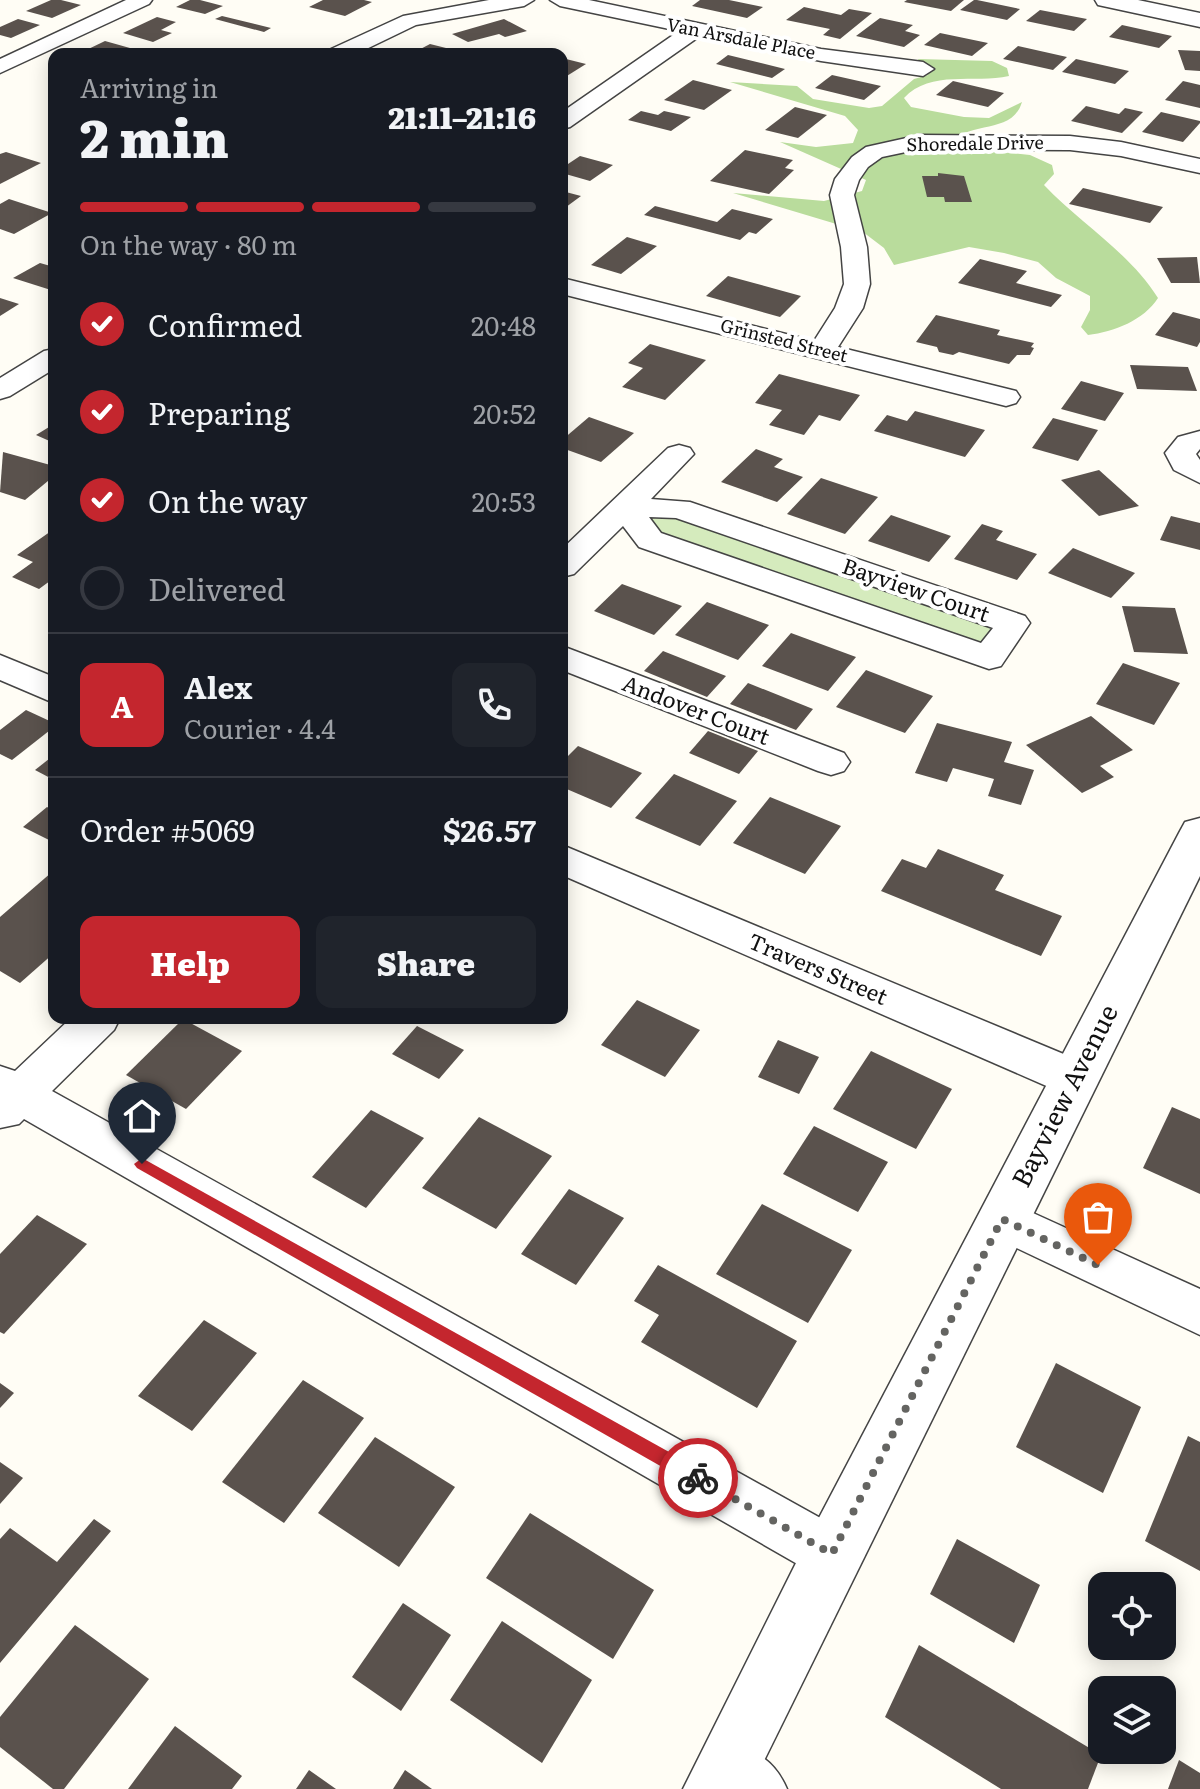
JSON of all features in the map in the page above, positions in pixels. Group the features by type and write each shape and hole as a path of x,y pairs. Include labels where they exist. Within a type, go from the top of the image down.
{"street":[{"path":"0,67 142,0"},
{"path":"352,48 410,20 524,0"},
{"name":"Van Arsdale Place","path":"560,0 821,55 923,69"},
{"path":"1106,0 1200,20"},
{"path":"568,118 695,30"},
{"name":"Shoredale Drive","path":"822,350 849,308 857,284 854,247 842,195 847,179 860,162 874,152 890,146 920,142 1070,143 1121,149 1200,166"},
{"name":"Grinsted Street","path":"568,287 1006,397"},
{"path":"0,390 48,361"},
{"path":"1200,440 1189,443 1180,453 1185,464 1200,474"},
{"path":"568,561 679,454"},
{"name":"Bayview Court","path":"624,507 679,509 1013,623 989,658 650,540 624,507"},
{"name":"Andover Court","path":"568,659 831,762"},
{"path":"0,666 48,688"},
{"name":"Bayview Avenue","path":"733,1782 832,1554 1074,1078 1196,851"},
{"name":"Travers Street","path":"568,862 1074,1078"},
{"path":"92,1024 6,1098 832,1554"},
{"path":"1002,1219 1200,1313"}],"green space":[{"path":"918,59 992,61 1007,68 1009,76 940,80 915,89 904,98 911,107 964,117 989,118 1022,102 1017,113 1009,119 966,133 947,146 1030,155 1052,165 1054,174 1044,185 1119,252 1158,298 1145,313 1118,328 1088,335 1081,327 1090,310 1090,296 1056,278 1038,262 969,247 894,265 884,248 863,232 733,193 824,201 862,191 866,180 780,142 816,147 853,143 858,130 845,116 730,82 797,86 813,99 869,108 882,106 914,79 928,75"},
{"path":"624,507 679,509 1013,623 989,658 650,540"}],"building":[{"path":"51,0 81,5 52,18 26,11"},
{"path":"190,0 223,6 205,14 176,7"},
{"path":"323,0 372,2 345,16 309,7"},
{"path":"700,0 729,0 763,7 747,18 692,6"},
{"path":"964,0 951,11 904,2"},
{"path":"974,0 1020,9 1007,20 960,10"},
{"path":"804,7 841,15 849,9 872,13 840,39 823,35 830,29 786,20"},
{"path":"1040,10 1087,19 1074,31 1026,21"},
{"path":"222,16 271,28 264,32 215,19"},
{"path":"157,17 176,22 161,30 172,33 153,42 123,33"},
{"path":"880,18 913,25 905,31 920,35 904,47 856,36"},
{"path":"18,19 40,25 11,38 0,35 0,27"},
{"path":"504,19 527,31 468,42 452,34"},
{"path":"1122,25 1172,36 1159,48 1109,37"},
{"path":"940,33 988,43 972,56 924,45"},
{"path":"105,41 130,48 90,48"},
{"path":"430,44 446,48 422,48"},
{"path":"1018,46 1067,57 1053,70 1003,59"},
{"path":"1178,50 1200,51 1200,71 1185,70"},
{"path":"728,55 785,69 772,78 716,64"},
{"path":"1076,59 1129,71 1115,84 1062,72"},
{"path":"568,60 586,64 568,75"},
{"path":"832,75 881,86 864,100 815,88"},
{"path":"693,80 732,90 704,110 664,100"},
{"path":"953,81 1004,93 988,107 936,95"},
{"path":"1183,81 1200,85 1200,108 1165,100"},
{"path":"1086,106 1119,114 1125,108 1143,112 1122,133 1071,121"},
{"path":"795,107 827,115 798,138 765,130"},
{"path":"641,111 658,115 664,111 691,117 671,131 628,120"},
{"path":"1161,112 1200,123 1183,142 1142,132"},
{"path":"745,150 793,160 785,168 794,170 769,194 710,181"},
{"path":"6,152 41,163 0,184 0,154"},
{"path":"580,156 613,165 590,181 568,175 568,164"},
{"path":"938,173 964,176 972,202 945,202 944,197 927,197 922,176 938,176"},
{"path":"1083,188 1163,207 1150,223 1069,204"},
{"path":"568,193 581,196 568,206"},
{"path":"9,199 48,212 48,215 14,234 0,229 0,204"},
{"path":"655,206 717,222 732,209 773,219 756,234 749,232 740,240 644,215"},
{"path":"627,237 657,246 621,274 591,265"},
{"path":"1197,257 1200,283 1171,283 1157,258"},
{"path":"980,259 1027,271 1016,283 1062,295 1051,307 958,283"},
{"path":"40,263 48,265 48,289 13,278"},
{"path":"728,276 801,296 780,317 706,296"},
{"path":"0,298 19,304 0,316"},
{"path":"1173,312 1200,319 1200,342 1197,347 1155,335"},
{"path":"936,315 1000,330 997,335 1034,343 1031,347 1034,348 1030,355 1017,355 1009,364 959,352 953,355 939,352 937,347 916,342"},
{"path":"650,344 706,360 665,400 622,387 643,368 628,363"},
{"path":"1130,365 1188,367 1197,391 1137,389"},
{"path":"779,374 860,395 840,421 819,415 804,435 769,425 782,410 755,403"},
{"path":"1081,381 1124,393 1105,421 1061,409"},
{"path":"915,411 985,430 965,457 874,431 887,415 907,421"},
{"path":"589,417 634,433 601,462 568,450 568,435"},
{"path":"1053,418 1098,430 1078,461 1032,448"},
{"path":"48,428 48,440 36,435"},
{"path":"756,449 783,459 774,467 803,477 777,502 721,482"},
{"path":"3,452 48,464 48,481 25,500 0,492"},
{"path":"1099,470 1139,506 1099,516 1061,480"},
{"path":"821,478 878,497 845,534 787,514"},
{"path":"891,515 951,536 929,562 868,541"},
{"path":"1171,516 1200,523 1200,550 1160,540"},
{"path":"982,524 1003,531 996,540 1037,554 1017,580 954,559"},
{"path":"48,533 48,582 39,589 12,577 33,562 17,555"},
{"path":"1073,548 1135,573 1111,598 1048,573"},
{"path":"622,584 682,606 654,635 594,611"},
{"path":"707,602 769,625 738,660 675,635"},
{"path":"1122,606 1175,608 1188,654 1134,652"},
{"path":"791,633 856,657 828,691 762,666"},
{"path":"663,651 726,676 707,697 644,671"},
{"path":"1123,663 1180,683 1154,725 1096,704"},
{"path":"866,670 933,696 905,733 836,707"},
{"path":"748,683 813,709 796,730 730,704"},
{"path":"26,710 48,720 48,732 12,760 0,754 0,730"},
{"path":"1091,716 1133,750 1100,766 1114,777 1082,793 1026,745"},
{"path":"937,723 1012,742 1004,762 1034,770 1021,805 988,796 994,779 953,768 947,782 915,773"},
{"path":"708,731 758,751 739,774 689,753"},
{"path":"578,746 642,773 611,808 568,790 568,756"},
{"path":"48,760 48,777 35,770"},
{"path":"674,774 737,801 700,846 635,818"},
{"path":"770,797 841,826 805,874 733,843"},
{"path":"47,807 48,808 48,840 23,827"},
{"path":"938,849 1004,875 995,890 1062,916 1041,956 881,891 902,859 926,868"},
{"path":"48,875 48,958 20,983 0,971 0,917"},
{"path":"637,1000 700,1030 665,1077 601,1045"},
{"path":"178,1024 192,1024 242,1051 186,1109 126,1075"},
{"path":"417,1026 464,1050 439,1079 392,1054"},
{"path":"778,1040 819,1057 799,1094 758,1077"},
{"path":"871,1051 952,1089 916,1149 833,1109"},
{"path":"1172,1107 1200,1119 1200,1194 1143,1168"},
{"path":"371,1110 424,1138 366,1208 312,1177"},
{"path":"479,1117 552,1156 496,1229 422,1188"},
{"path":"814,1126 888,1162 858,1212 783,1174"},
{"path":"569,1189 624,1218 576,1285 521,1254"},
{"path":"762,1204 852,1250 808,1323 716,1274"},
{"path":"37,1215 87,1244 4,1334 0,1332 0,1254"},
{"path":"658,1265 797,1341 757,1408 641,1342 659,1315 634,1301"},
{"path":"204,1320 257,1353 192,1431 138,1396"},
{"path":"1056,1363 1141,1407 1103,1493 1016,1447"},
{"path":"303,1380 364,1418 284,1523 222,1482"},
{"path":"0,1383 14,1393 0,1408"},
{"path":"1188,1436 1200,1442 1200,1571 1145,1541"},
{"path":"375,1437 455,1487 399,1567 318,1513"},
{"path":"0,1462 23,1478 0,1504"},
{"path":"530,1513 654,1590 613,1659 486,1578"},
{"path":"94,1519 111,1531 0,1663 0,1539 10,1528 57,1562"},
{"path":"957,1539 1040,1585 1014,1643 930,1594"},
{"path":"403,1603 451,1635 401,1711 352,1677"},
{"path":"502,1621 592,1680 542,1763 450,1700"},
{"path":"75,1625 149,1679 64,1789 53,1789 0,1747 0,1717"},
{"path":"919,1645 1088,1747 1088,1764 1098,1764 1088,1789 1001,1789 885,1717"},
{"path":"175,1726 242,1776 232,1789 128,1789"},
{"path":"1179,1760 1200,1773 1200,1789 1168,1789"},
{"path":"309,1770 336,1789 296,1789"},
{"path":"405,1770 432,1789 393,1789"}],"way so far":[{"path":"698,1478 832,1554 1002,1219 1098,1265"}],"route":[{"path":"142,1164 698,1478"}]}
